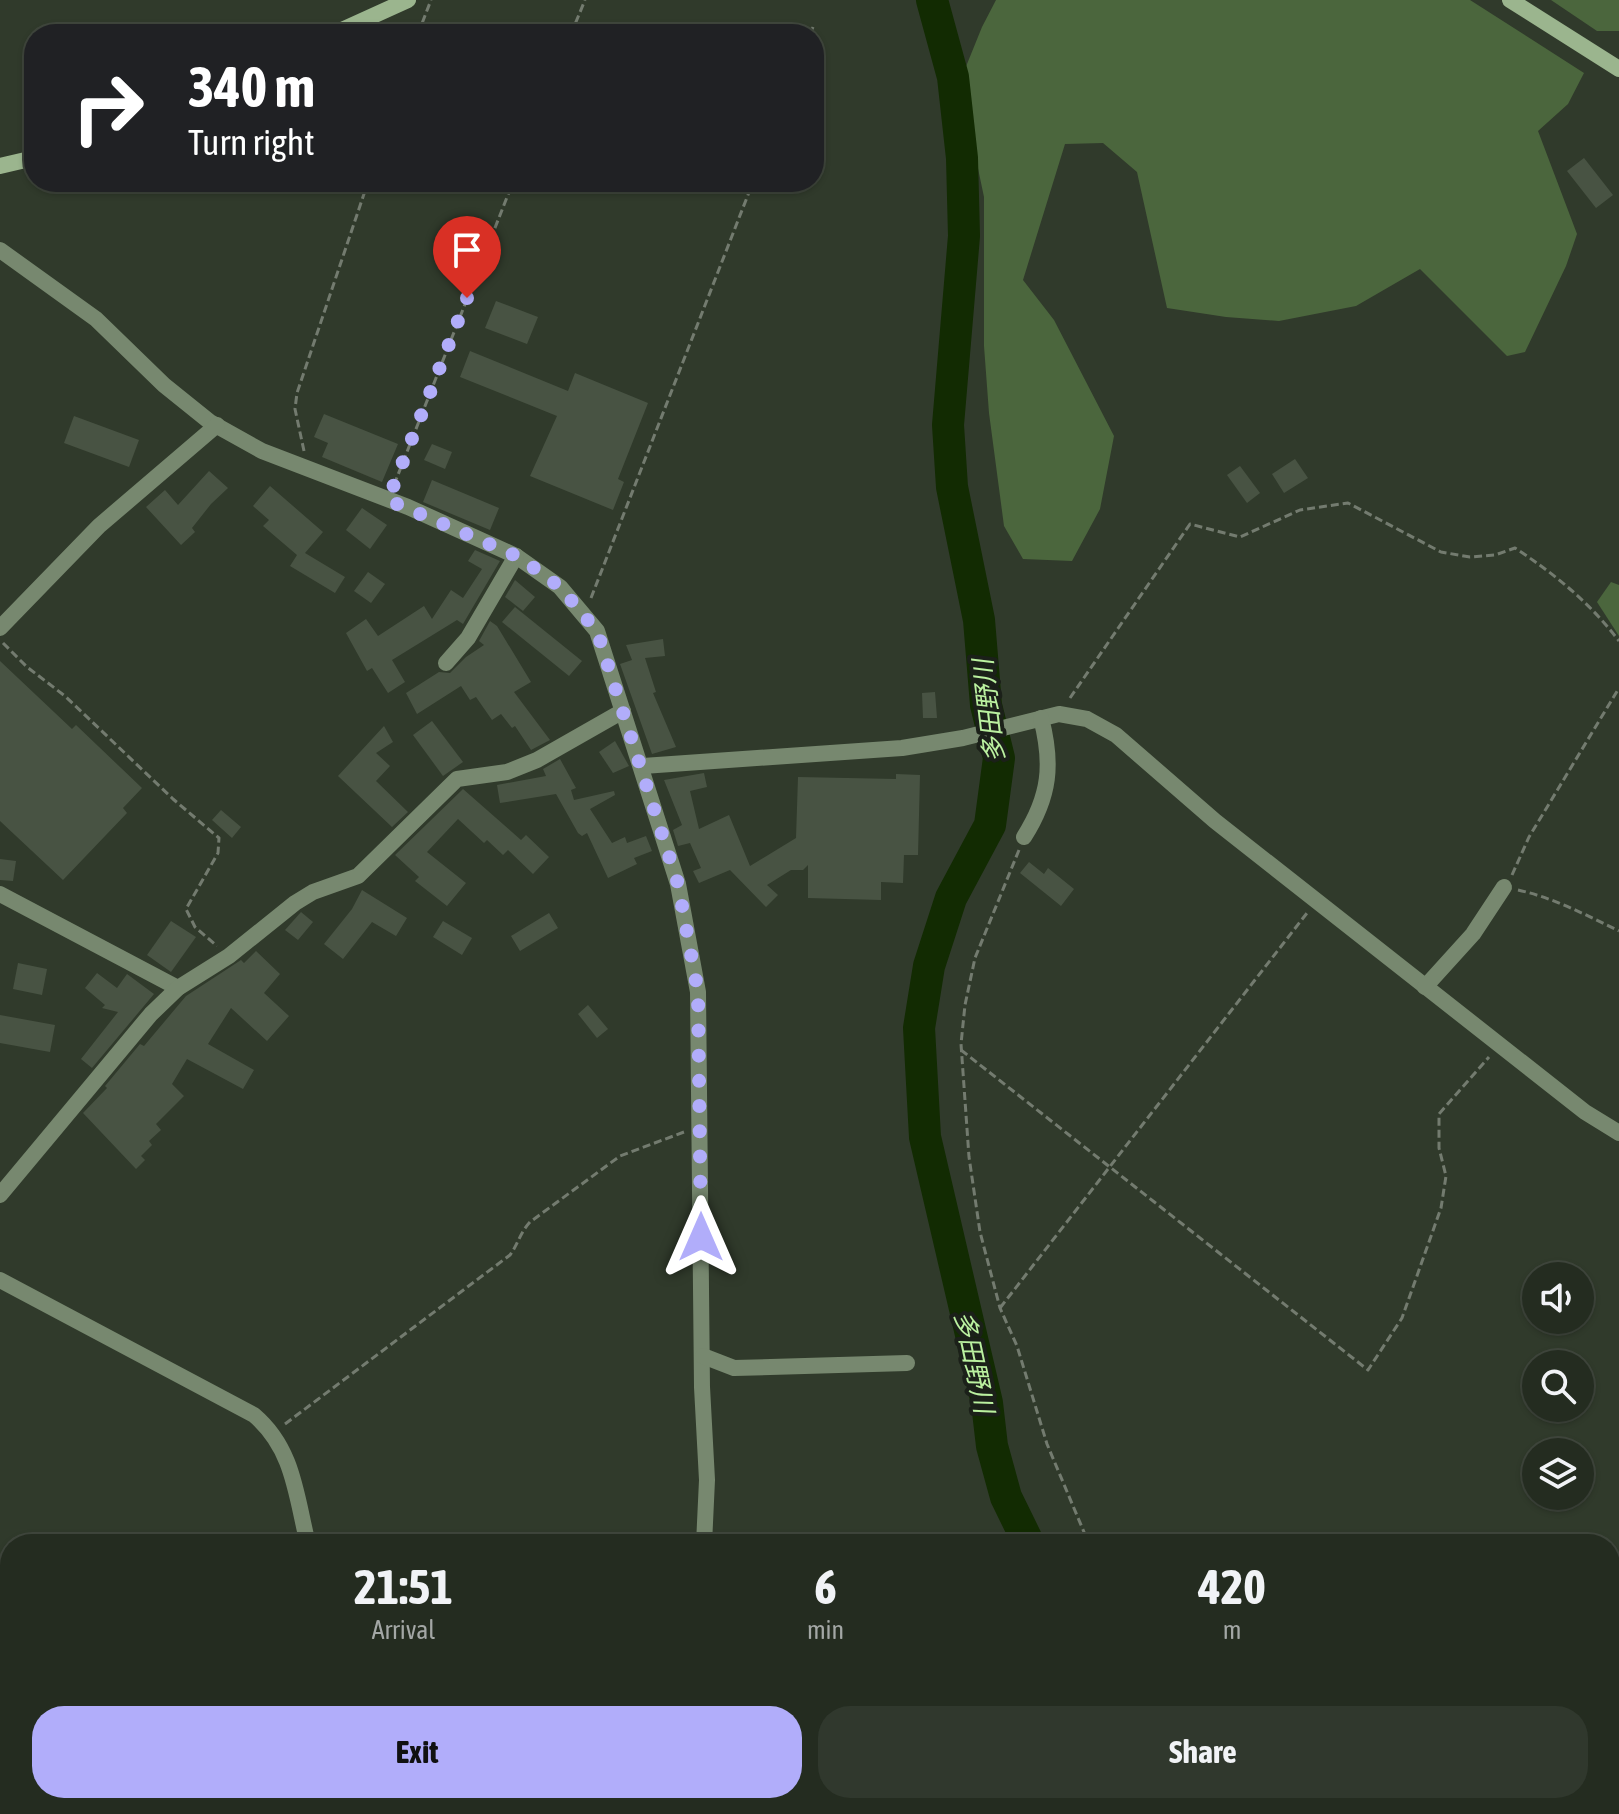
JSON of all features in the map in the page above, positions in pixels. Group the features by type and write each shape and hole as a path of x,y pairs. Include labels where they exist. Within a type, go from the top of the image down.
{"street":[{"path":"355,24 408,0"},
{"path":"1510,0 1619,69"},
{"path":"0,166 24,160"},
{"path":"0,250 96,319 194,411 262,451 388,500 516,556 560,587 597,631 643,766 678,884 698,992 707,1480 704,1534"},
{"path":"0,628 99,526 217,425"},
{"path":"446,663 468,638 516,556"},
{"path":"0,1195 151,1014 178,988 229,956 295,903 313,892 358,876 457,779 507,772 537,760 623,711"},
{"path":"643,766 902,748 963,738 1059,714 1087,719 1116,735 1215,821 1585,1112 1619,1133"},
{"path":"1024,837 1041,805 1049,770 1036,718"},
{"path":"1425,987 1473,934 1504,887"},
{"path":"0,894 178,988"},
{"path":"0,1280 240,1405 274,1434 285,1452 306,1534"},
{"path":"703,1356 734,1368 907,1363"}],"path":[{"path":"422,24 431,0"},
{"path":"575,24 585,0"},
{"path":"306,470 308,463 295,409 297,393 365,192"},
{"path":"388,500 509,192"},
{"path":"581,610 597,586 749,192"},
{"path":"1059,714 1190,524 1240,537 1300,510 1348,503 1441,552 1470,557 1495,555 1515,548 1558,576 1601,618 1619,641"},
{"path":"0,640 219,838 218,853 186,909 195,927 229,956"},
{"path":"1619,688 1529,837 1504,887 1544,896 1619,931"},
{"path":"1024,837 975,958 965,1005 961,1050 969,1157 980,1232 1000,1308 1017,1346 1047,1444 1085,1534"},
{"path":"1000,1308 1318,900"},
{"path":"961,1050 1368,1370 1402,1318 1441,1208 1446,1176 1439,1148 1439,1114 1500,1044"},
{"path":"274,1434 510,1255 517,1245 519,1234 530,1222 620,1156 681,1133 699,1130"}],"green space":[{"path":"996,0 1470,0 1584,73 1568,104 1538,131 1577,234 1566,266 1525,352 1507,356 1420,269 1356,306 1279,321 1167,308 1137,172 1103,143 1065,144 1023,280 1054,320 1114,436 1100,509 1072,561 1023,559 1004,526 989,413 984,346 984,197 967,116 965,69"},
{"path":"1551,0 1619,0 1619,31 1597,31"},
{"path":"1611,582 1619,585 1619,636 1597,602"}],"building":[{"path":"1584,158 1613,195 1596,208 1567,171"},
{"path":"496,301 538,317 527,344 485,328"},
{"path":"470,351 568,391 575,373 648,403 618,479 624,482 613,510 530,476 557,416 460,377"},
{"path":"324,414 398,444 382,482 322,457 328,443 314,437"},
{"path":"74,416 139,440 129,467 64,443"},
{"path":"432,444 452,452 445,469 424,460"},
{"path":"1295,459 1308,478 1284,493 1272,474"},
{"path":"1240,466 1260,493 1247,503 1227,475"},
{"path":"209,471 228,488 211,504 192,528 195,532 181,545 146,507 165,490 178,505"},
{"path":"432,480 499,508 490,530 423,502"},
{"path":"270,486 323,532 305,553 345,577 335,593 290,566 297,555 263,526 269,520 253,506"},
{"path":"362,508 387,525 370,549 346,530"},
{"path":"475,550 500,561 463,624 457,620 392,660 405,682 388,693 372,668 367,671 346,633 366,619 378,636 424,606 432,619 451,590 463,598 482,569 468,561"},
{"path":"368,572 385,584 371,603 354,591"},
{"path":"515,580 535,597 523,611 505,597"},
{"path":"515,607 582,661 569,676 502,622"},
{"path":"490,621 497,626 531,682 514,692 550,740 531,750 515,726 512,728 501,714 492,720 476,697 470,700 461,686 417,714 406,693 439,672 450,673 484,645 479,641"},
{"path":"663,639 665,656 645,658 656,692 653,693 676,747 652,754 620,664 632,660 626,645"},
{"path":"0,661 72,729 76,725 142,788 123,808 127,813 63,880 0,821"},
{"path":"935,692 937,718 923,718 922,693"},
{"path":"432,721 463,762 443,776 413,735"},
{"path":"384,726 393,742 376,753 390,766 376,781 408,812 392,827 338,776"},
{"path":"615,741 629,766 613,773 599,752"},
{"path":"560,759 576,788 571,790 574,800 614,791 615,795 590,809 612,843 625,837 627,843 646,836 652,851 634,858 637,864 608,878 587,833 582,836 578,833 556,794 500,803 497,785 546,776 543,769"},
{"path":"704,773 707,787 690,791 699,829 729,815 750,866 796,838 798,777 896,779 896,774 920,775 918,855 904,855 903,883 881,882 881,900 808,898 808,865 803,870 791,870 767,885 778,895 766,907 730,870 699,883 693,871 701,868 690,843 678,846 673,830 682,825 664,780"},
{"path":"463,789 521,840 526,835 549,857 533,874 508,850 503,855 487,840 484,843 458,819 427,852 466,883 447,906 415,881 419,877 395,855"},
{"path":"221,810 241,827 232,838 212,820"},
{"path":"0,859 16,861 13,881 0,880"},
{"path":"1029,862 1044,874 1048,868 1074,889 1061,906 1020,873"},
{"path":"362,890 407,918 396,936 372,922 343,959 324,944 352,909"},
{"path":"301,912 313,922 298,940 285,930"},
{"path":"549,913 558,928 520,951 511,936"},
{"path":"171,921 196,937 171,972 147,955"},
{"path":"443,921 472,938 462,955 433,937"},
{"path":"256,951 280,974 264,993 289,1016 267,1041 231,1008 208,1044 254,1070 243,1089 187,1059 172,1084 184,1096 156,1124 161,1130 149,1141 152,1145 141,1156 145,1160 136,1169 83,1113 107,1088 105,1086 140,1044 144,1046 186,996 241,960 244,963"},
{"path":"18,963 47,969 42,995 13,989"},
{"path":"97,973 117,988 127,974 154,994 92,1068 81,1059 118,1012 102,1008 105,1005 85,988"},
{"path":"588,1005 608,1029 597,1038 578,1014"},
{"path":"0,1015 55,1025 50,1052 0,1043"}],"waterway":[{"name":"多田野川","path":"932,0 953,77 962,158 964,236 948,425 952,487 979,620 986,705 999,758 990,825 951,898 929,966 919,1028 925,1137 987,1403 992,1446 1006,1497 1024,1534"}],"route":[{"path":"467,298 388,500 519,557 560,587 597,631 643,766 678,884 698,992 701,1237"}]}
